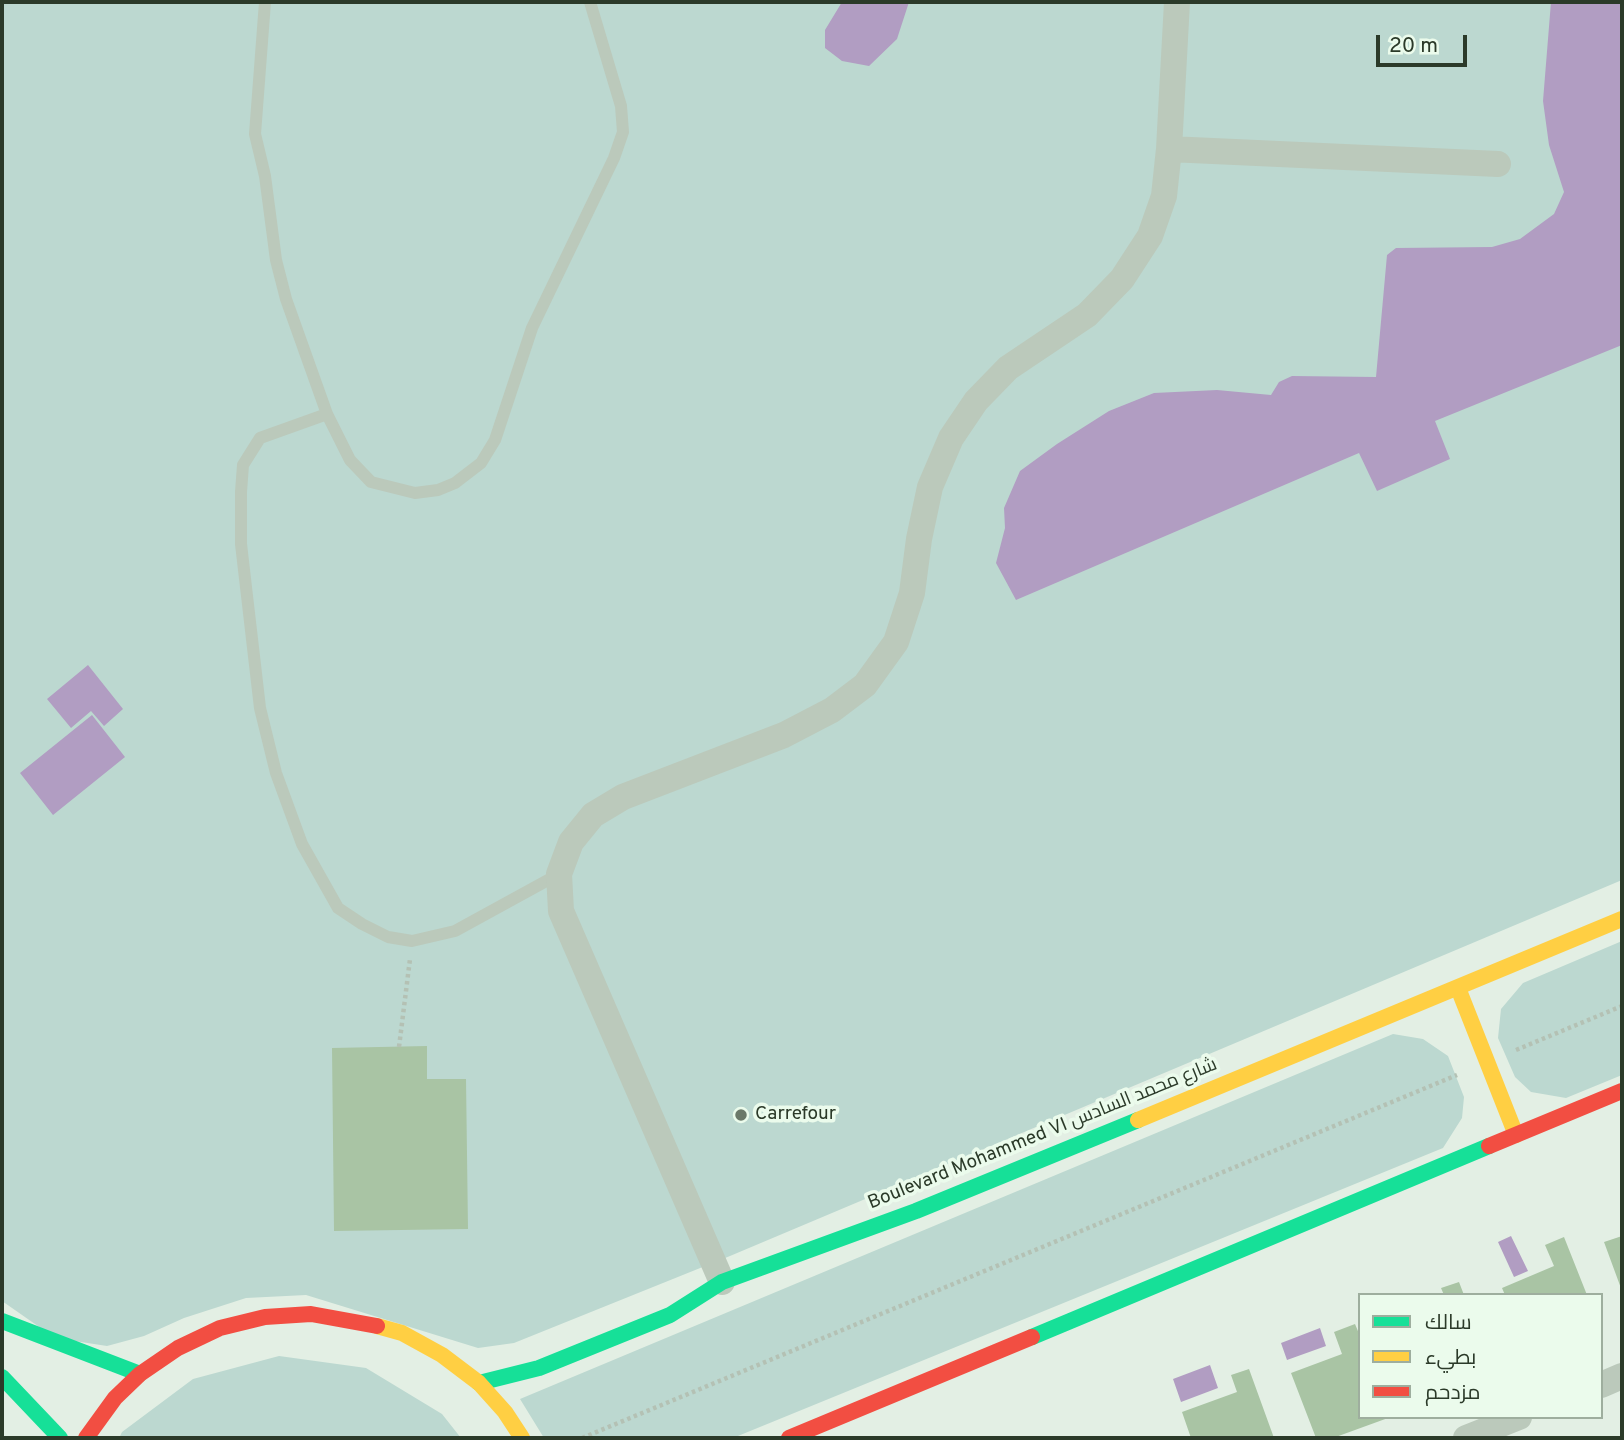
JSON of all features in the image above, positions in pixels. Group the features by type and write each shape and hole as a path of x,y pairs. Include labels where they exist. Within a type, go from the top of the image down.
{"main road":[{"name":"Boulevard Mohammed VI شارع محمد السادس","path":"479,1384 539,1368 670,1315 722,1282 916,1211 1622,919"},
{"path":"1458,988 1516,1135"},
{"path":"789,1438 1622,1091"},
{"path":"86,1438 115,1398 139,1374 177,1348 220,1328 265,1317 311,1314 357,1320 402,1333 442,1355 479,1384 505,1412 522,1438"},
{"path":"2,1321 139,1374"},
{"path":"2,1377 60,1438"}],"street":[{"path":"722,1282 561,911 559,874 571,842 593,815 623,797 784,735 832,710 866,685 896,642 912,593 919,539 930,487 951,438 976,401 1008,368 1087,315 1122,279 1150,236 1164,196 1177,2"},
{"path":"1169,149 1498,164"},
{"path":"1603,1384 1622,1377"},
{"path":"1466,1438 1514,1419"}],"lane":[{"path":"265,2 254,134 265,176 276,260 286,299 327,414 350,460 371,482 415,493 438,490 455,483 481,463 506,412 532,328 614,158 623,132 621,106 590,2"},
{"path":"327,414 260,438 243,465 241,544 253,665 276,773 302,844 338,908 388,937 412,941 455,930 559,874"}],"path":[{"path":"399,1047 412,941"},
{"path":"582,1438 1622,1006"}],"shaded area":[{"path":"2,2 1622,2 1622,880 730,1256 514,1343 478,1348 306,1295 246,1298 184,1318 144,1336 107,1346 55,1338 2,1301"},
{"path":"842,2 909,2 897,39 869,66 842,61 825,48 825,30"},
{"path":"1551,2 1622,2 1622,345 1435,421 1450,459 1377,491 1359,453 1016,600 996,563 1005,528 1004,508 1020,471 1057,444 1109,411 1154,393 1217,390 1271,395 1279,382 1292,376 1376,377 1387,255 1396,248 1492,247 1520,239 1554,214 1564,192 1549,145 1543,101"},
{"path":"88,665 123,709 104,726 91,711 71,728 47,699"},
{"path":"92,715 125,757 53,815 20,773"},
{"path":"1622,941 1622,1075 1566,1098 1531,1092 1515,1077 1498,1038 1501,1009 1523,983"},
{"path":"1393,1034 1423,1039 1448,1056 1464,1097 1462,1118 1443,1148 733,1438 544,1438 520,1399"},
{"path":"1511,1236 1528,1271 1514,1277 1498,1242"},
{"path":"1320,1328 1326,1346 1287,1360 1281,1343"},
{"path":"279,1356 366,1368 442,1414 461,1438 119,1438 122,1432 193,1379"},
{"path":"1210,1365 1218,1388 1181,1402 1173,1379"}],"building":[{"path":"427,1046 427,1079 466,1079 468,1229 334,1231 332,1048"},
{"path":"1622,1236 1622,1291 1604,1242"},
{"path":"1564,1237 1586,1293 1504,1293 1502,1288 1554,1266 1545,1245"},
{"path":"1459,1282 1463,1293 1443,1293 1441,1288"},
{"path":"1355,1324 1358,1331 1358,1419 1385,1419 1333,1438 1316,1438 1291,1373 1342,1354 1334,1332"},
{"path":"1249,1369 1274,1438 1191,1438 1182,1412 1237,1392 1231,1375"}],"traffic: fast":[{"path":"479,1383 539,1368 670,1315 722,1282 916,1211 1138,1120"},
{"path":"1032,1337 1489,1146"},
{"path":"2,1321 140,1374"},
{"path":"2,1377 60,1438"}],"traffic: slow":[{"path":"1138,1120 1622,919"},
{"path":"1458,988 1516,1135"},
{"path":"377,1326 402,1333 442,1355 479,1383 505,1412 522,1438"}],"traffic: jam":[{"path":"1489,1146 1622,1091"},
{"path":"86,1438 115,1398 140,1374 178,1348 220,1328 265,1317 311,1314 377,1326"},
{"path":"789,1438 1032,1337"}],"place":[{"name":"Carrefour","path":"741,1115"}]}
